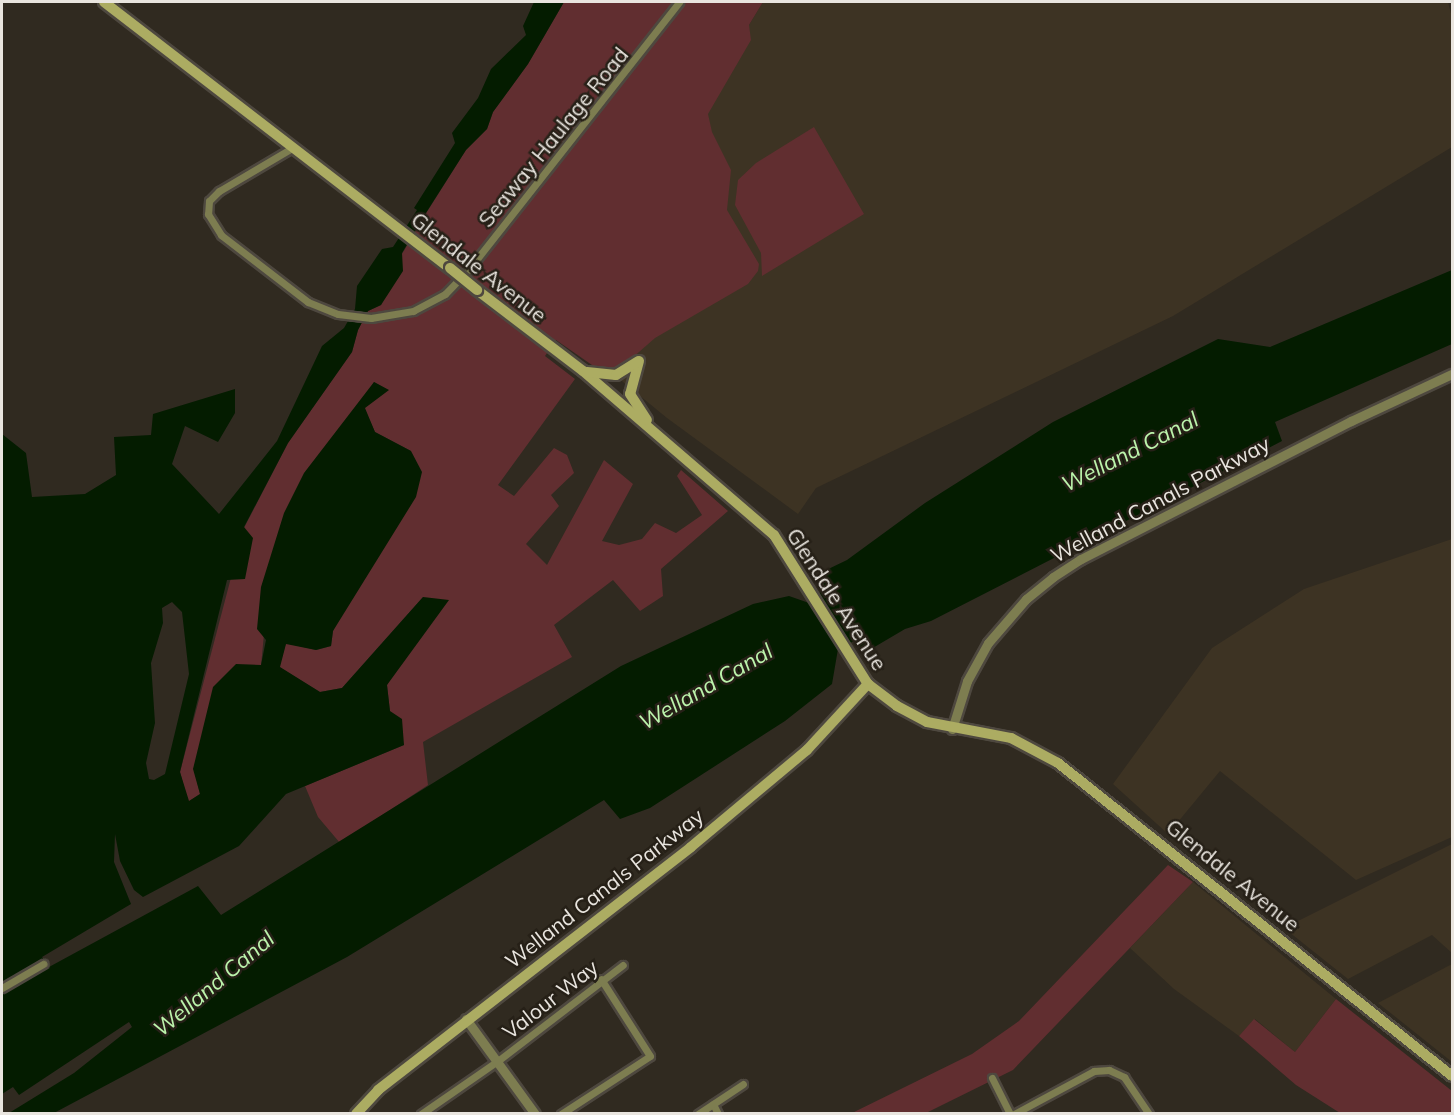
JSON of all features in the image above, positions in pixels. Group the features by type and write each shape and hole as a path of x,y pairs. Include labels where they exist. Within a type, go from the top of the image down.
{"main road":[{"name":"Glendale Avenue","path":"104,2 583,372 774,535 868,684 911,714 952,729 1011,738 1058,763 1452,1076"},
{"path":"583,372 607,377 639,361 630,394 662,438"},
{"name":"Welland Canals Parkway","path":"356,1113 378,1090 466,1019 700,839 807,750 868,684"}],"street":[{"name":"Seaway Haulage Road","path":"292,148 219,191 209,201 208,214 221,235 279,282 308,302 338,314 371,318 413,311 445,294 469,269 679,2"},
{"name":"Welland Canals Parkway","path":"952,729 968,681 988,643 1026,599 1053,577 1081,559 1351,421 1452,374"},
{"path":"2,988 44,964"},
{"name":"Valour Way","path":"421,1113 499,1060 601,979 623,965"},
{"path":"561,1113 650,1056 601,979"},
{"path":"466,1019 499,1060 535,1113"},
{"path":"992,1078 1012,1113 1094,1071 1109,1070 1124,1077 1149,1113"},
{"path":"698,1113 743,1084"},
{"path":"713,1104 718,1113"}],"shaded area":[{"path":"564,2 763,2 749,25 751,40 708,114 712,132 731,170 727,210 759,264 758,271 748,284 655,338 615,373 602,372 556,340 545,356 575,379 498,485 514,496 554,448 567,455 574,473 551,495 559,506 526,544 547,565 604,460 633,484 602,541 619,545 642,539 655,523 676,533 702,515 677,476 681,470 728,511 661,569 663,596 640,611 613,580 554,625 572,657 423,742 428,785 340,843 318,817 305,786 404,745 390,712 387,685 400,662 423,597 342,688 320,692 279,667 286,643 316,650 331,646 333,631 411,451 375,432 364,408 388,390 374,382 264,634 261,666 194,769 200,794 188,802 180,772 244,528 288,443 352,352 358,330 368,311 381,305 402,254 425,215 466,150 487,129 493,112 528,64"},
{"path":"763,2 1448,2 1452,17 1452,147 1173,316 816,488 798,514 667,418 562,332"},
{"path":"814,127 864,214 762,276 761,253 735,205 738,180 756,163"},
{"path":"1452,539 1452,837 1356,880 1220,771 1168,834 1113,784 1212,648 1304,589"},
{"path":"1452,844 1452,953 1432,935 1348,979 1284,928"},
{"path":"1168,865 1193,882 1013,1070 926,1113 850,1114 972,1054 1019,1021"},
{"path":"1193,882 1336,999 1295,1052 1255,1019 1239,1036 1174,989 1130,948"},
{"path":"1452,964 1452,1062 1378,1003"},
{"path":"1336,999 1452,1091 1452,1113 1340,1113 1296,1085 1239,1036 1254,1019 1295,1052"}],"water":[{"name":"Welland Canal","path":"534,2 564,2 528,64 493,112 487,129 466,150 424,216 402,253 403,271 381,305 368,311 358,330 352,352 288,443 244,527 253,538 245,579 227,580 180,772 189,801 200,794 193,769 213,687 236,664 261,665 266,640 257,629 261,587 284,513 304,473 374,382 389,390 365,408 375,432 411,451 422,472 416,497 333,631 331,646 316,650 286,644 280,667 320,692 342,688 423,597 449,600 387,685 390,711 402,719 404,745 286,794 239,846 143,897 134,890 120,861 115,834 114,862 131,904 42,957 49,967 198,886 221,915 621,666 753,604 789,596 809,603 825,588 820,573 847,560 925,503 1053,422 1218,339 1270,347 1452,270 1452,344 1275,422 1282,441 931,621 905,629 866,652 854,641 838,649 832,684 785,721 650,808 620,819 604,800 347,957 54,1113 9,1113 74,1073 132,1027 129,1022 19,1095 13,1087 2,1094 2,434 26,453 32,497 85,494 116,475 114,437 151,435 153,414 235,389 235,413 218,442 185,426 172,464 219,514 277,441 322,346 344,328 355,309 357,286 382,249 393,247 417,210 414,208 455,143 452,133 478,98 491,69 526,35 523,26","holes":["172,602 182,612 189,674 165,774 154,780 149,779 146,763 155,723 151,663 163,623 162,608"]}]}
